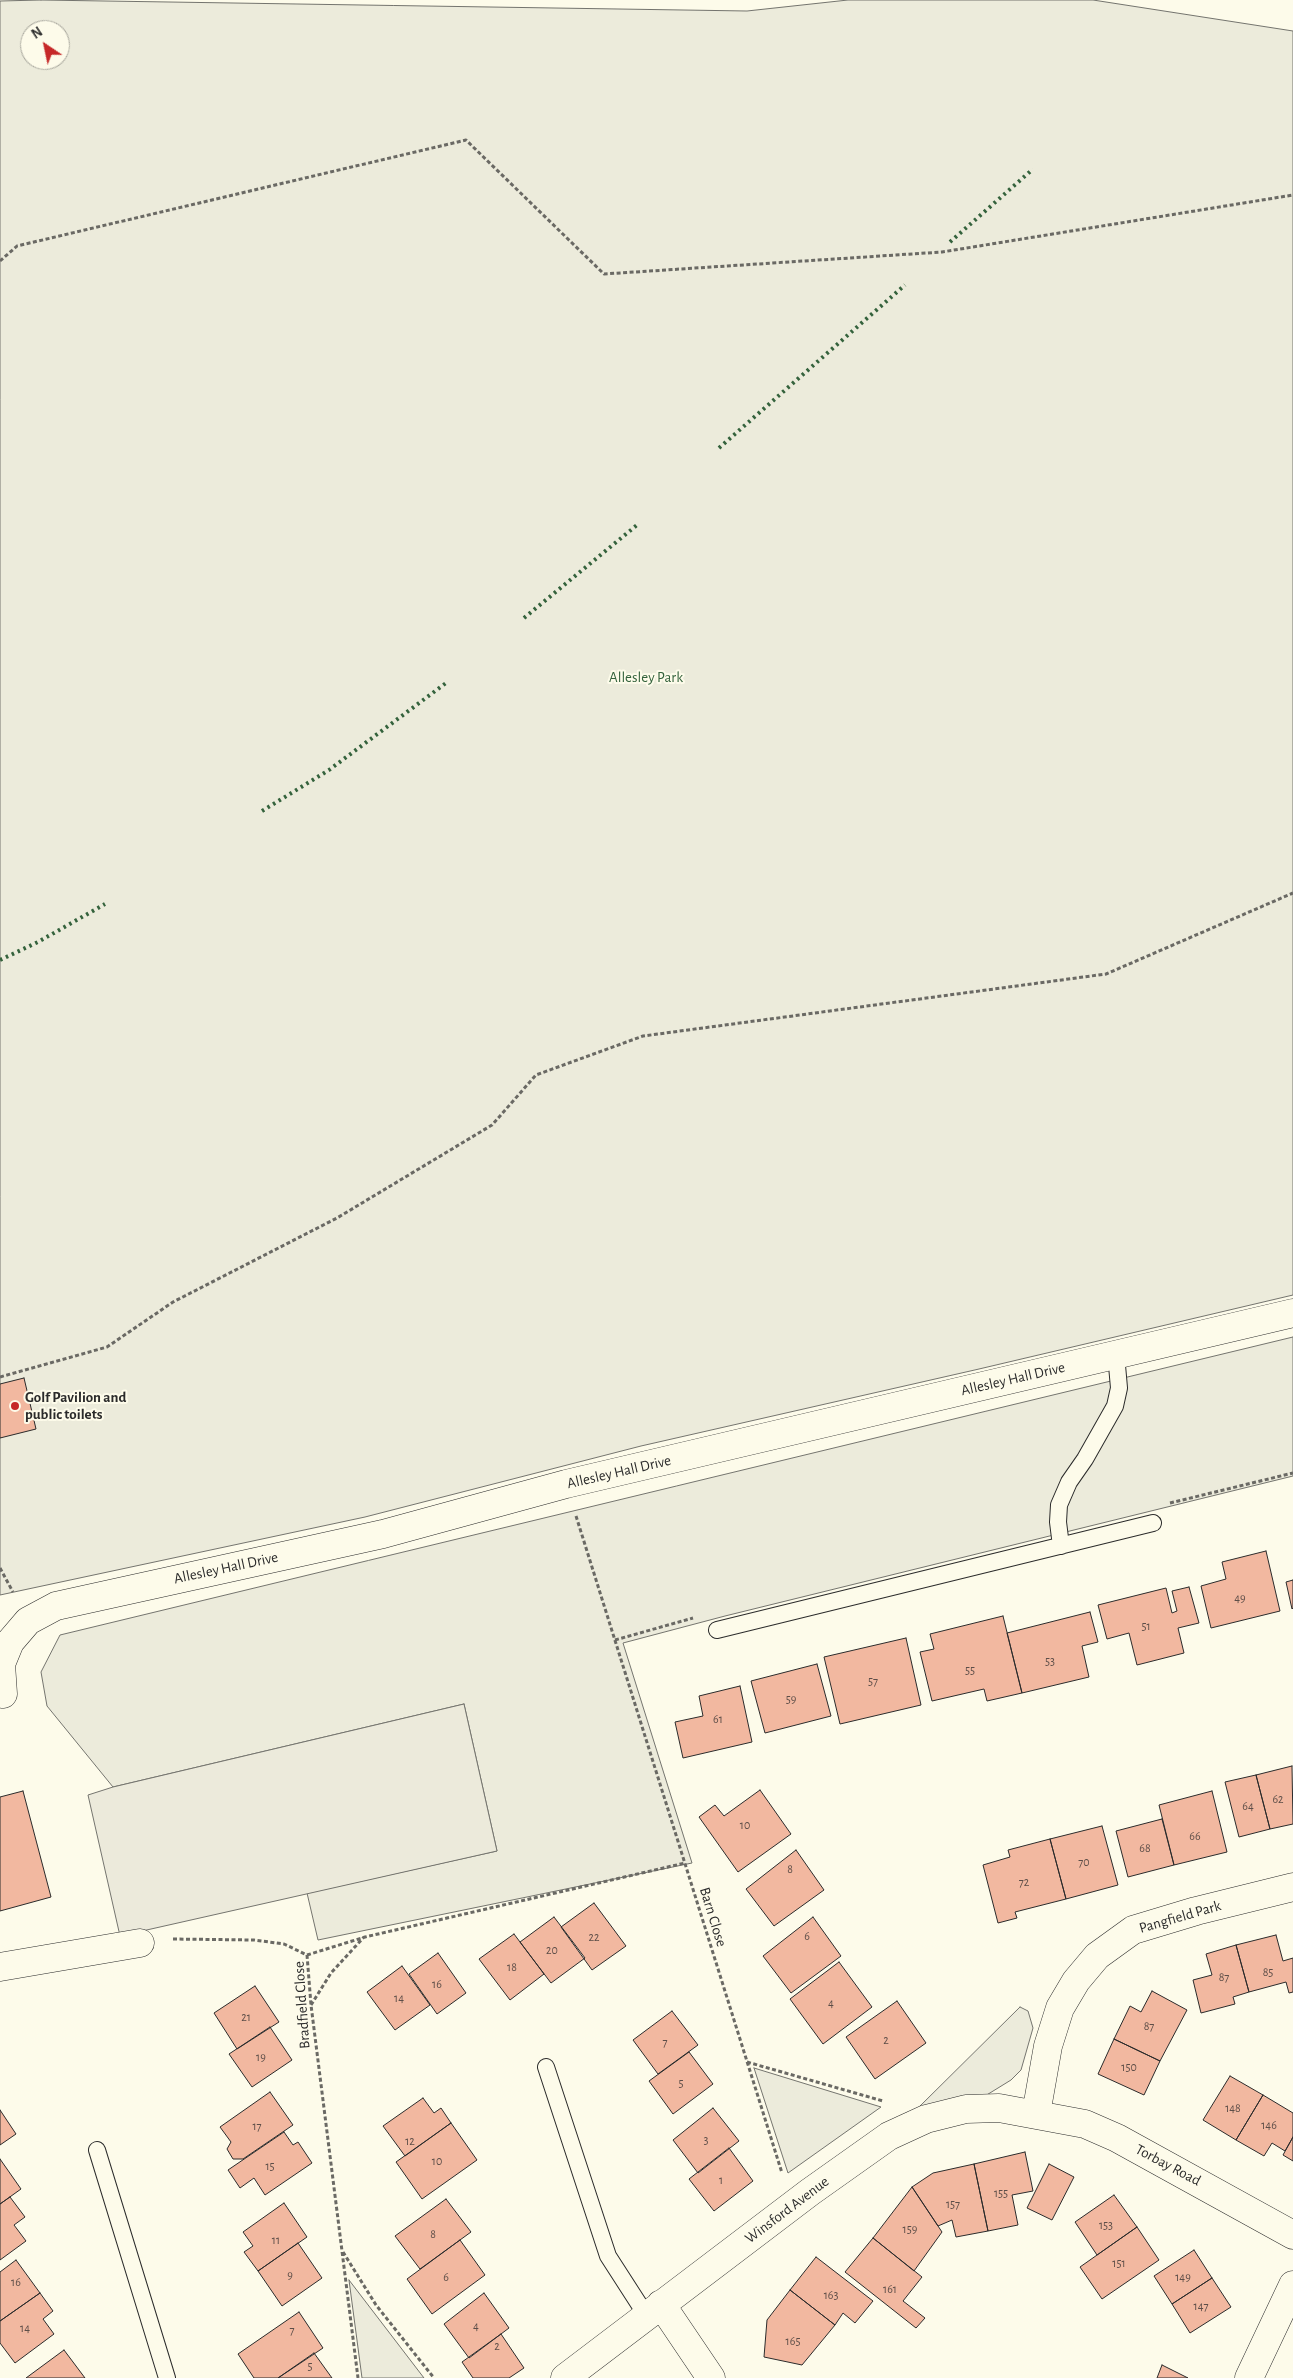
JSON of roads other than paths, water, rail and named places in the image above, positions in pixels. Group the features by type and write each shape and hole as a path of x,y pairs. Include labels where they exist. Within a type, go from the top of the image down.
{"street":[{"name":"Allesley Hall Drive","path":"3,1694 0,1664 2,1655 10,1642 28,1622 56,1606 383,1534 566,1484 1293,1313"},
{"name":"Pangfield Park","path":"1036,2114 1048,2046 1060,2008 1076,1981 1097,1956 1133,1930 1196,1911 1293,1887"},
{"path":"0,1967 140,1944"},
{"name":"Winsford Avenue","path":"565,2378 792,2206 889,2136 926,2119 966,2109 999,2108 1036,2114"},
{"name":"Torbay Road","path":"1036,2114 1085,2124 1117,2138 1293,2235"},
{"path":"1249,2378 1293,2285"},
{"path":"653,2310 711,2378"}],"lane":[{"path":"1061,1546 1058,1522 1059,1505 1069,1482 1085,1459 1115,1406 1119,1388 1116,1354"},
{"path":"717,1630 1152,1523"},
{"path":"546,2067 608,2256 653,2310"},
{"path":"97,2150 167,2378"}],"place":[{"name":"Golf Pavilion and public toilets","path":"15,1406"}],"park label":[{"name":"Allesley Park","path":"646,677"}]}
